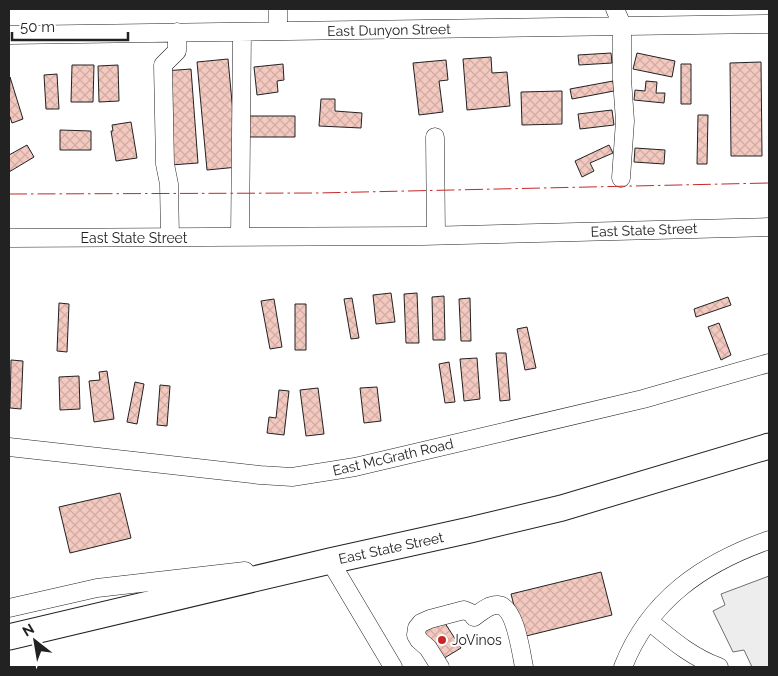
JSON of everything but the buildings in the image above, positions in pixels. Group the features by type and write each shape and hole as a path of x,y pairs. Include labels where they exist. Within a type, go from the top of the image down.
{"highway":[{"name":"East State Street","path":"9,637 562,508 769,446"}],"street":[{"path":"278,9 278,31"},
{"path":"615,9 622,25 622,79 625,121 621,178"},
{"name":"East Dunyon Street","path":"9,35 769,24"},
{"path":"170,238 170,184 165,164 163,65 177,51 177,32"},
{"path":"240,237 242,32"},
{"path":"435,137 436,235"},
{"name":"East State Street","path":"9,238 436,235 769,226"},
{"name":"East McGrath Road","path":"9,447 292,477 355,467 643,399 769,363"},
{"path":"622,667 629,650 666,600 703,570 730,555 769,540"},
{"path":"9,608 97,588 322,563 393,667"},
{"path":"440,667 428,648 416,635 417,628 430,619 464,610 472,615 499,605 505,608 512,617 524,667"},
{"path":"649,621 685,650 704,662 719,667"}],"shaded area":[{"path":"769,576 769,667 752,667 744,650 733,652 713,611 725,605 721,594"}],"power":[{"path":"9,194 317,193 769,183"}],"place":[{"name":"JoVinos","path":"442,640"}]}
